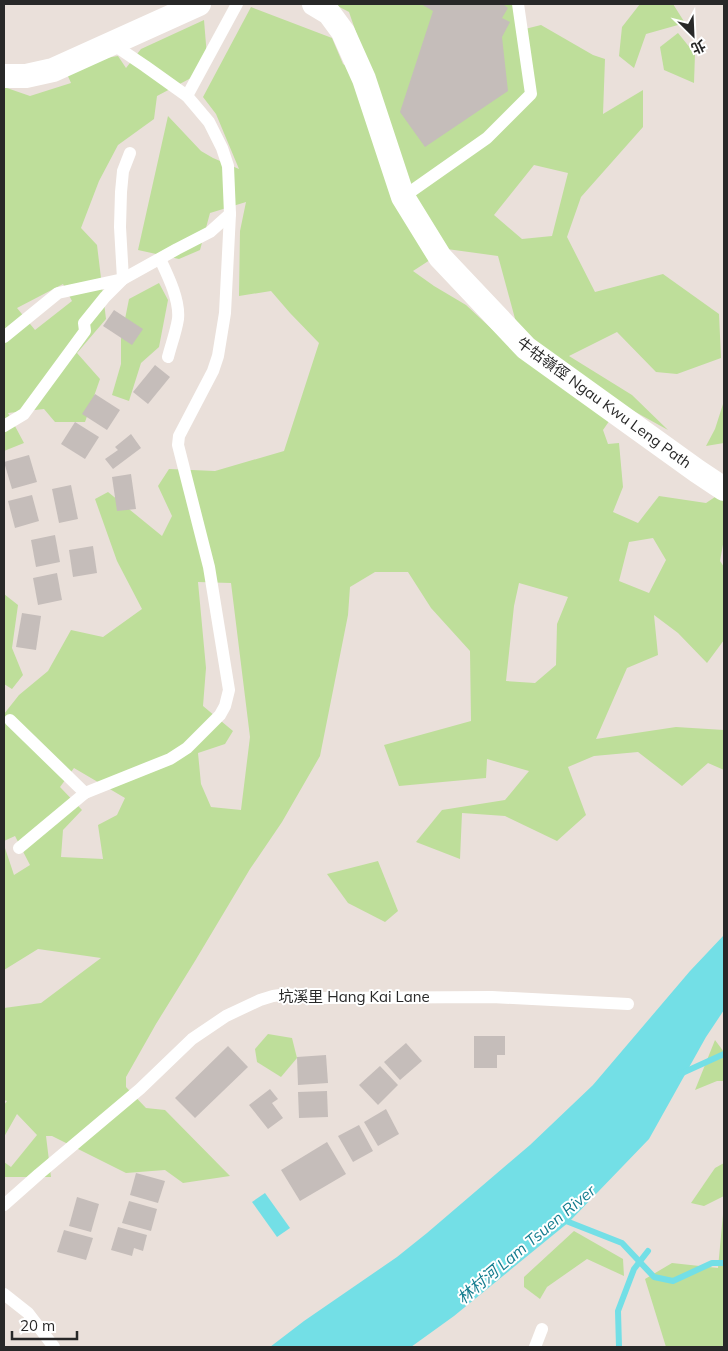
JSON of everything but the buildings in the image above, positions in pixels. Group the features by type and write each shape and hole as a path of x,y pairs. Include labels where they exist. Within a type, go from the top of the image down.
{"street":[{"path":"4,76 26,76 53,70 199,4"},
{"name":"牛牯嶺徑 Ngau Kwu Leng Path","path":"314,4 329,13 343,32 364,79 403,197 440,257 526,348 724,489"}],"lane":[{"path":"187,96 237,4"},
{"path":"403,197 487,138 531,94 518,4"},
{"path":"19,848 86,793 170,759 187,748 220,715 226,706 229,690 209,567 178,445 179,436 213,371 218,356 225,313 230,214 228,166 222,148 209,122 187,96 111,43"},
{"path":"4,426 24,414 85,331 84,323 105,297 123,279 120,192 123,171 130,153"},
{"path":"4,337 58,293 123,279 210,232 230,214"},
{"path":"160,259 169,278 178,308 178,320 168,357"},
{"path":"10,720 86,793"},
{"name":"坑溪里 Hang Kai Lane","path":"4,1205 140,1089 192,1039 226,1016 260,1000 287,994 314,998 492,998 628,1004"},
{"path":"4,1294 28,1313 54,1347"},
{"path":"535,1347 542,1329"}],"green space":[{"path":"334,4 513,4 517,31 541,25 593,55 605,59 603,114 643,90 643,127 581,197 567,237 595,292 663,274 719,314 721,358 677,374 656,372 617,332 569,356 632,395 668,430 621,404 603,430 608,444 619,443 623,487 613,512 638,523 659,496 706,503 724,491 724,539 720,561 724,567 724,640 707,663 678,633 654,615 658,655 627,668 596,739 676,727 724,730 724,770 708,763 682,786 638,752 594,756 568,767 586,815 557,841 505,816 462,813 460,859 416,842 442,810 505,800 529,771 487,759 486,778 399,786 384,745 471,721 470,651 431,608 408,572 375,572 350,587 348,615 320,756 282,822 250,869 156,1024 126,1077 126,1087 146,1108 165,1110 230,1176 183,1183 165,1170 126,1173 52,1136 46,1136 51,1177 4,1177 4,1162 11,1167 37,1135 17,1114 4,1137 4,1105 7,1101 4,1100 4,1008 41,1003 101,958 38,949 4,970 4,845 14,875 30,865 15,836 4,841 4,714 19,695 48,671 71,630 103,637 142,609 117,561 95,499 108,492 162,536 172,516 158,486 169,469 215,471 284,451 319,343 271,291 239,296 240,231 246,202 210,213 200,250 179,259 138,250 168,116 201,151 239,169 216,114 203,97 251,7 332,38 343,64 373,82 349,12","holes":["534,165 568,173 552,236 522,239 494,215","447,249 498,256 517,326 494,331 466,305 413,271","653,538 666,560 649,593 619,581 629,542","198,582 231,583 250,737 241,810 211,807 201,784 198,753 225,744 233,731 203,706 206,668","519,583 568,597 557,624 556,665 535,683 506,681 514,606","74,768 125,798 117,815 98,825 103,859 61,857 63,830 82,810 60,787"]},
{"path":"640,4 673,4 685,23 646,34 634,68 619,56 622,27"},
{"path":"204,20 208,69 157,96 154,119 118,145 99,181 81,228 97,245 106,319 77,353 100,379 85,422 55,422 44,409 8,413 24,443 4,451 4,87 30,96 71,83 67,74 93,60 118,56 126,68 141,49","holes":["63,284 72,301 35,330 17,308"]},
{"path":"678,33 695,54 694,83 664,70 660,47"},
{"path":"159,283 168,300 159,347 141,363 129,401 112,395 121,364 121,339 129,299"},
{"path":"724,401 724,443 706,446 715,429"},
{"path":"4,594 18,605 12,648 23,675 12,689 4,684"},
{"path":"378,861 398,911 385,922 348,903 327,874"},
{"path":"268,1034 292,1038 297,1058 281,1077 257,1062 255,1049"},
{"path":"715,1040 724,1052 724,1081 717,1081 695,1090"},
{"path":"724,1163 724,1196 704,1206 691,1203 715,1168"},
{"path":"724,1204 724,1347 666,1347 645,1279 672,1263 718,1268"},
{"path":"574,1231 623,1259 624,1276 587,1259 547,1287 540,1299 524,1287 524,1277"}],"water":[{"name":"林村河 Lam Tsuen River","path":"724,935 724,1010 706,1037 649,1139 569,1222 454,1316 411,1347 270,1347 304,1321 397,1257 530,1145 593,1085 690,971"},
{"path":"265,1193 290,1228 277,1237 252,1202"}],"waterway":[{"path":"680,1074 724,1054"},
{"name":"林村河 Lam Tsuen River","path":"561,1219 622,1243 654,1277 673,1281 712,1263 724,1263"},
{"path":"619,1347 618,1311 634,1269 648,1251"}]}
